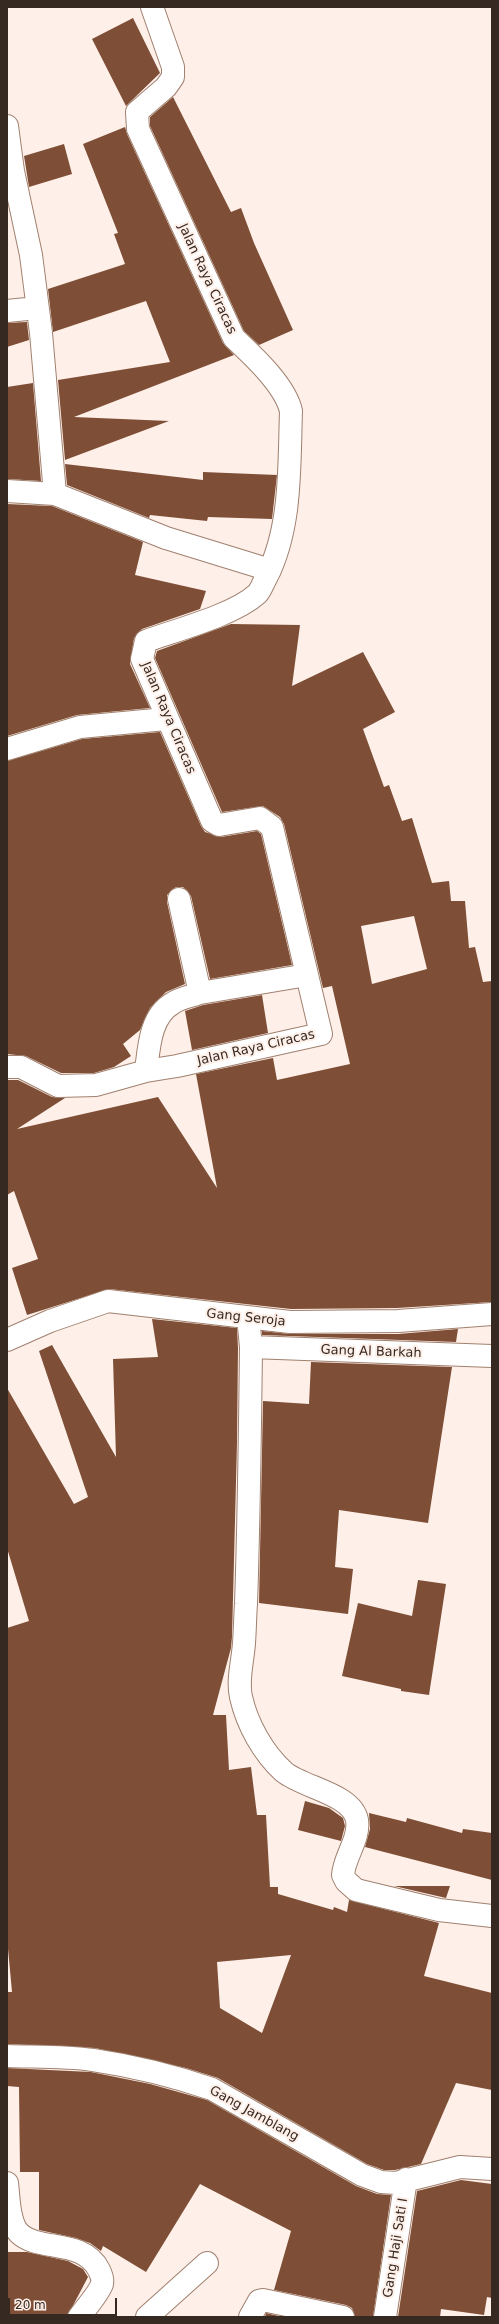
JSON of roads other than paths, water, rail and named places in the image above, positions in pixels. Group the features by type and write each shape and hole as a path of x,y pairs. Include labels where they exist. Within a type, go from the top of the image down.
{"street":[{"name":"Jalan Raya Ciracas","path":"7,1067 21,1067 58,1086 72,1087 96,1085 146,1070 177,1066 321,1034 272,827 260,818 219,825 212,821 166,719 142,659 146,641 230,610 258,593 270,570 280,540 289,481 289,402 260,363 234,338 138,129 137,112 166,87 173,77 173,67 152,7"},
{"path":"7,126 13,171 31,255 55,494"},
{"path":"7,311 37,308"},
{"path":"7,491 55,494 166,538 270,570"},
{"path":"7,749 80,727 166,719"},
{"path":"179,899 200,993"},
{"path":"146,1070 152,1035 159,1015 173,1002 200,993 307,975"},
{"name":"Gang Seroja","path":"7,1340 50,1321 108,1301 290,1322 456,1318 492,1314"},
{"path":"248,1318 251,1347 248,1538 240,1688 249,1722 269,1755 284,1771 307,1786 337,1797 346,1802 357,1820 357,1830 343,1875 356,1890 439,1910 492,1916"},
{"name":"Gang Al Barkah","path":"251,1347 492,1356"},
{"name":"Gang Jamblang","path":"7,2056 91,2060 131,2066 212,2089 362,2175 381,2182 396,2183 406,2179 460,2167 492,2169"},
{"name":"Gang Haji Sati I","path":"385,2317 406,2179"},
{"path":"7,2183 14,2226 19,2233 27,2238 75,2250 97,2265 102,2275 102,2284 79,2317"},
{"path":"148,2317 207,2263"},
{"path":"250,2317 259,2301 263,2300 343,2317"}]}
